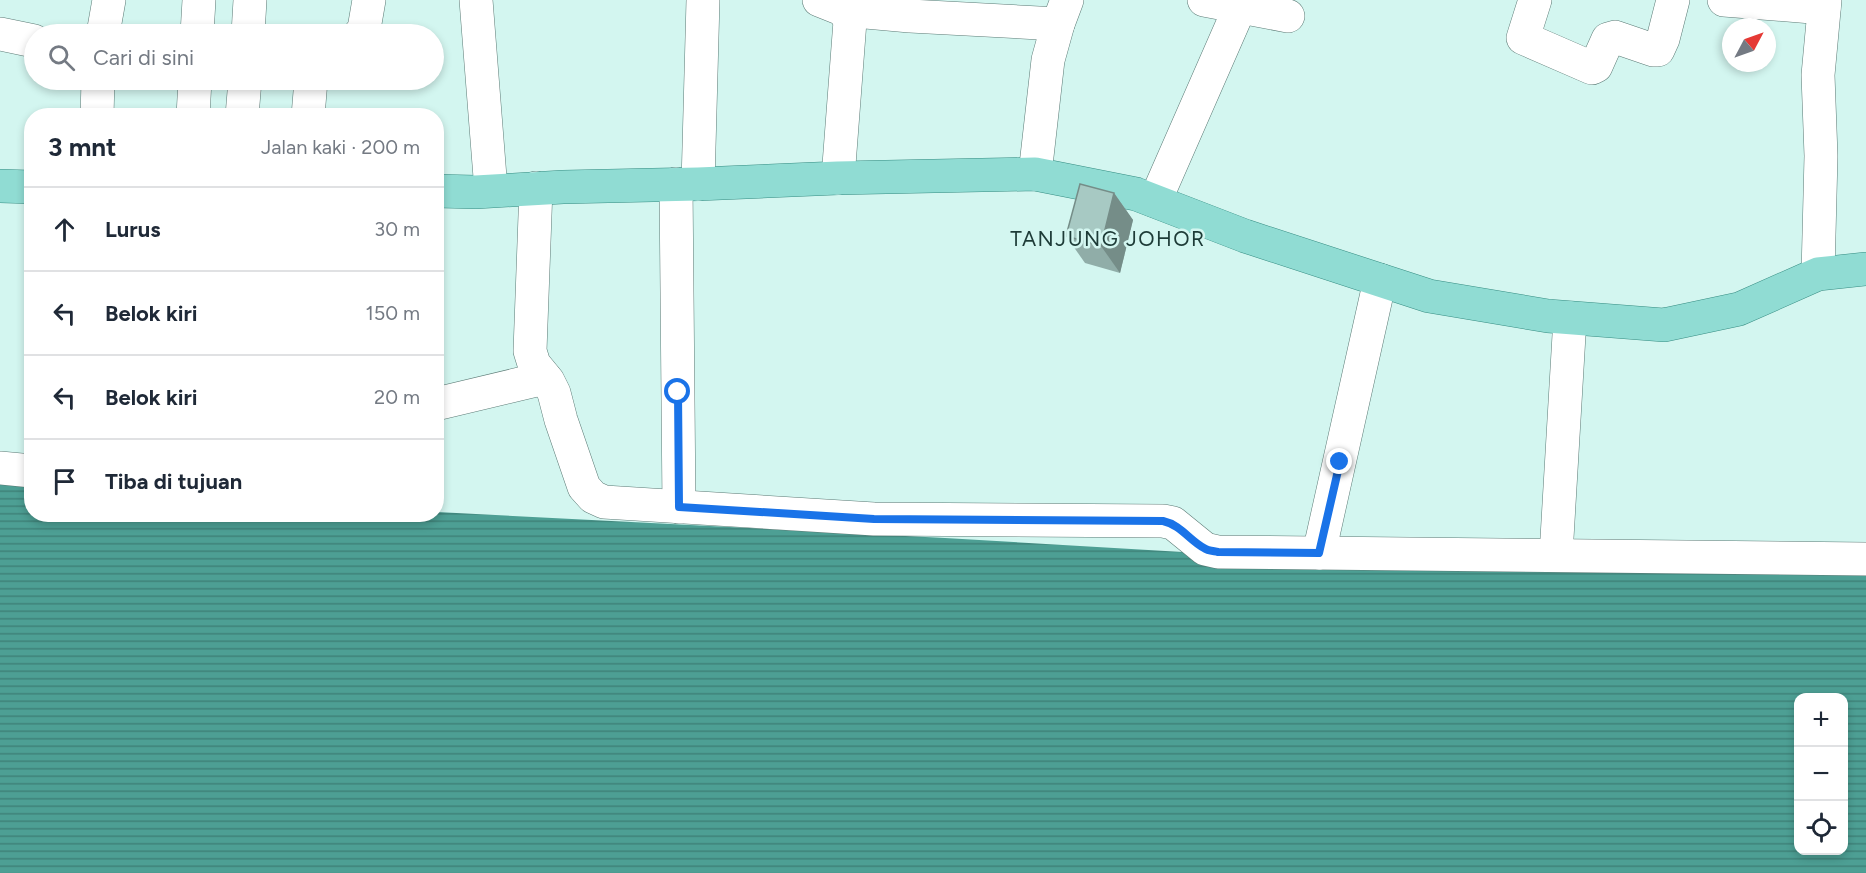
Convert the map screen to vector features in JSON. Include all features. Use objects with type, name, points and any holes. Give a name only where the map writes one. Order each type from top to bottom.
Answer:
[{"type":"main road","points":[[444,191],[1035,174],[1136,194],[1245,236],[1429,296],[1548,316],[1664,325],[1739,309],[1818,274],[1866,269]]},
{"type":"main road","points":[[0,186],[24,187]]},
{"type":"street","points":[[105,24],[109,0]]},
{"type":"street","points":[[198,24],[199,0]]},
{"type":"street","points":[[249,24],[250,0]]},
{"type":"street","points":[[365,24],[369,0]]},
{"type":"street","points":[[476,0],[491,190]]},
{"type":"street","points":[[679,507],[687,184],[703,0]]},
{"type":"street","points":[[1155,201],[1264,9],[1204,0]]},
{"type":"street","points":[[1534,0],[1523,38],[1592,68],[1596,66],[1611,37],[1658,50],[1673,0]]},
{"type":"street","points":[[1724,0],[1825,4],[1818,75],[1821,156],[1818,274]]},
{"type":"street","points":[[832,5],[921,16],[1063,12],[1048,60],[1035,174]]},
{"type":"street","points":[[832,5],[850,21],[838,178]]},
{"type":"street","points":[[0,34],[24,39]]},
{"type":"street","points":[[97,108],[98,90]]},
{"type":"street","points":[[193,108],[194,90]]},
{"type":"street","points":[[243,108],[244,90]]},
{"type":"street","points":[[309,108],[310,90]]},
{"type":"street","points":[[536,189],[529,346],[534,364],[554,393],[581,480],[587,492],[598,500],[609,503],[874,519],[1163,521],[1178,526],[1205,549],[1218,552],[1866,559]]},
{"type":"street","points":[[1319,553],[1380,280]]},
{"type":"street","points":[[1556,555],[1570,318]]},
{"type":"street","points":[[444,402],[545,378]]},
{"type":"street","points":[[0,468],[24,470]]},
{"type":"shaded area","points":[[0,466],[24,468],[24,522],[444,522],[444,512],[1301,559],[1866,565],[1866,873],[0,873]]},
{"type":"building","points":[[1080,184],[1114,193],[1101,246],[1066,236]]},
{"type":"district","name":"TANJUNG JOHOR","points":[[1108,238]]},
{"type":"route","points":[[678,392],[679,507],[874,519],[1163,521],[1173,523],[1205,549],[1218,552],[1319,553],[1340,462]]}]
